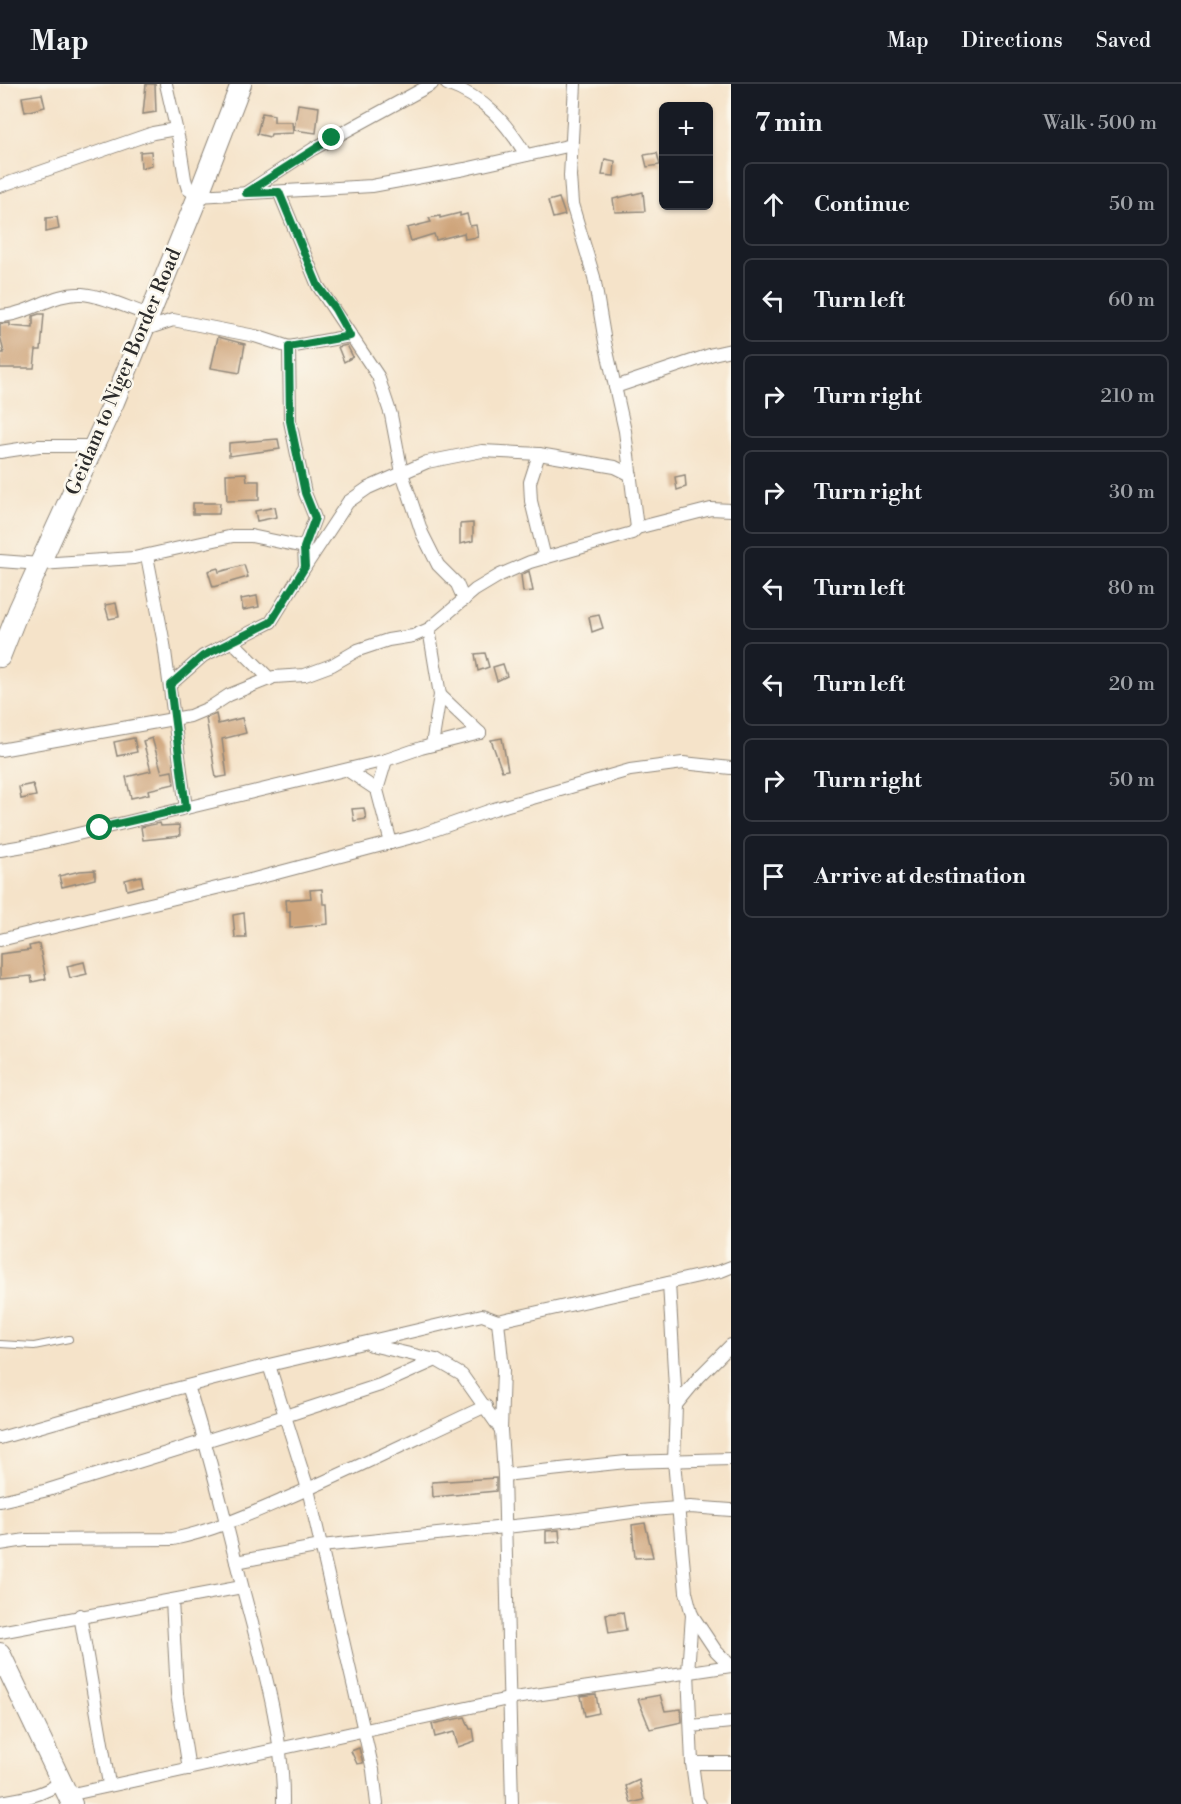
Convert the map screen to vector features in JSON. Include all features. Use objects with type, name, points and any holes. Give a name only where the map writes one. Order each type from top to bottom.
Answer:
[{"type":"main road","name":"Geidam to Niger Border Road","points":[[0,657],[95,446],[241,84]]},
{"type":"main road","points":[[0,1655],[67,1793]]},
{"type":"street","points":[[166,84],[188,189],[198,195],[372,186],[572,145]]},
{"type":"street","points":[[246,193],[313,148],[432,84]]},
{"type":"street","points":[[447,84],[492,110],[515,137],[526,155]]},
{"type":"street","points":[[575,84],[570,176],[572,204],[594,277],[625,431],[637,528]]},
{"type":"street","points":[[0,186],[153,133],[176,129]]},
{"type":"street","points":[[279,192],[318,286],[378,376],[391,415],[402,473],[422,532],[438,565],[457,584],[464,600]]},
{"type":"street","points":[[0,316],[81,294],[114,303],[146,322],[173,320],[255,336],[289,347],[350,336]]},
{"type":"street","points":[[289,347],[290,421],[302,482],[315,518],[304,548],[305,567]]},
{"type":"street","points":[[615,387],[731,350]]},
{"type":"street","points":[[0,452],[39,446],[95,446]]},
{"type":"street","points":[[170,685],[203,656],[271,622],[348,502],[368,488],[427,462],[483,451],[539,454],[615,466],[631,475]]},
{"type":"street","points":[[539,454],[530,482],[531,501],[545,558]]},
{"type":"street","points":[[0,750],[190,716],[209,708],[229,695],[270,679],[305,675],[332,665],[358,650],[388,640],[413,636],[429,629],[475,590],[500,575],[545,558],[632,533],[637,528],[711,509],[731,510]]},
{"type":"street","points":[[0,561],[40,564],[147,556],[232,536],[251,536],[304,548]]},
{"type":"street","points":[[147,556],[170,685],[186,808]]},
{"type":"street","points":[[429,629],[440,695],[432,745]]},
{"type":"street","points":[[232,641],[270,679]]},
{"type":"street","points":[[0,850],[36,844],[347,770],[480,733],[440,695]]},
{"type":"street","points":[[386,760],[377,790],[391,843]]},
{"type":"street","points":[[0,940],[254,879],[391,843],[504,806],[630,770],[683,763],[731,768]]},
{"type":"street","points":[[347,770],[377,790]]},
{"type":"street","points":[[0,1438],[269,1365],[367,1344],[482,1315],[498,1320],[669,1283],[731,1267]]},
{"type":"street","points":[[669,1283],[676,1405],[674,1461],[677,1508],[686,1592],[692,1615],[688,1672],[695,1803]]},
{"type":"street","points":[[498,1320],[503,1370],[501,1430],[512,1804]]},
{"type":"street","points":[[367,1344],[436,1360],[462,1375],[501,1430]]},
{"type":"street","points":[[676,1405],[699,1377],[731,1345]]},
{"type":"street","points":[[0,1501],[48,1490],[285,1416],[380,1385],[436,1360]]},
{"type":"street","points":[[269,1365],[308,1489],[373,1770],[377,1804]]},
{"type":"street","points":[[188,1386],[206,1441],[264,1670],[281,1749],[283,1804]]},
{"type":"street","points":[[0,1544],[26,1540],[173,1539],[227,1524],[486,1406]]},
{"type":"street","points":[[504,1475],[626,1462],[731,1459]]},
{"type":"street","points":[[236,1562],[321,1546],[639,1510],[677,1508],[731,1510]]},
{"type":"street","points":[[0,1632],[81,1615],[242,1587]]},
{"type":"street","points":[[172,1600],[177,1694],[189,1769]]},
{"type":"street","points":[[81,1615],[109,1784]]},
{"type":"street","points":[[692,1615],[716,1651],[731,1666]]},
{"type":"street","points":[[0,1802],[32,1798],[48,1791],[67,1793],[189,1769],[508,1699],[731,1666]]},
{"type":"street","points":[[691,1726],[731,1722]]},
{"type":"street","points":[[692,1763],[731,1763]]},
{"type":"lane","points":[[0,1344],[34,1346],[69,1339]]},
{"type":"building","points":[[146,84],[155,84],[156,112],[143,114]]},
{"type":"building","points":[[42,94],[45,107],[25,112],[22,97]]},
{"type":"building","points":[[298,104],[319,107],[316,133],[294,130]]},
{"type":"building","points":[[262,113],[274,115],[274,122],[292,122],[293,133],[271,134],[270,137],[257,134]]},
{"type":"building","points":[[151,151],[152,165],[141,168],[140,152]]},
{"type":"building","points":[[657,153],[659,165],[647,167],[644,155]]},
{"type":"building","points":[[605,159],[615,161],[614,176],[602,175]]},
{"type":"building","points":[[643,192],[645,211],[615,212],[613,199]]},
{"type":"building","points":[[559,198],[565,215],[553,218],[548,201]]},
{"type":"building","points":[[460,213],[460,216],[467,214],[470,226],[476,225],[478,237],[465,239],[464,233],[436,240],[434,234],[411,241],[407,228],[431,222],[429,218]]},
{"type":"building","points":[[57,217],[59,229],[46,232],[46,218]]},
{"type":"building","points":[[44,314],[41,350],[36,350],[34,368],[0,368],[0,353],[4,353],[0,324],[10,323],[10,326],[33,328],[33,316]]},
{"type":"building","points":[[218,337],[245,344],[240,373],[211,368]]},
{"type":"building","points":[[347,345],[353,357],[344,362],[338,347]]},
{"type":"building","points":[[278,439],[280,449],[229,456],[229,443]]},
{"type":"building","points":[[246,473],[247,481],[259,481],[259,500],[227,501],[226,474]]},
{"type":"building","points":[[685,475],[686,487],[677,490],[675,477]]},
{"type":"building","points":[[193,503],[220,503],[219,514],[193,514]]},
{"type":"building","points":[[275,507],[277,517],[257,521],[255,511]]},
{"type":"building","points":[[473,523],[473,541],[460,544],[460,524]]},
{"type":"building","points":[[244,565],[248,577],[213,587],[208,571],[218,568],[219,572]]},
{"type":"building","points":[[529,571],[533,591],[523,592],[521,575]]},
{"type":"building","points":[[257,596],[259,607],[243,610],[241,599]]},
{"type":"building","points":[[116,603],[119,617],[109,619],[105,605]]},
{"type":"building","points":[[599,615],[603,628],[592,632],[589,617]]},
{"type":"building","points":[[485,653],[489,667],[478,671],[475,654]]},
{"type":"building","points":[[503,664],[507,676],[497,681],[493,667]]},
{"type":"building","points":[[216,714],[218,724],[242,718],[246,733],[222,739],[227,776],[216,778],[206,718]]},
{"type":"building","points":[[134,738],[137,752],[117,756],[114,742]]},
{"type":"building","points":[[152,738],[162,773],[172,771],[174,784],[148,790],[149,794],[131,798],[126,777],[151,771],[143,741]]},
{"type":"building","points":[[502,738],[508,770],[502,771],[491,740]]},
{"type":"building","points":[[33,784],[36,796],[21,799],[19,787]]},
{"type":"building","points":[[364,808],[366,819],[354,821],[352,809]]},
{"type":"building","points":[[160,823],[161,826],[179,825],[180,836],[143,840],[141,827]]},
{"type":"building","points":[[95,870],[95,879],[62,887],[59,876]]},
{"type":"building","points":[[141,876],[143,886],[127,890],[125,880]]},
{"type":"building","points":[[322,889],[323,904],[327,904],[328,924],[290,928],[290,911],[287,912],[286,900],[311,898],[310,890]]},
{"type":"building","points":[[244,913],[246,938],[235,938],[233,915]]},
{"type":"building","points":[[39,944],[46,979],[32,982],[31,976],[0,979],[0,954],[30,950],[29,946]]},
{"type":"building","points":[[84,962],[87,974],[70,978],[67,966]]},
{"type":"building","points":[[496,1478],[496,1491],[433,1497],[432,1482]]},
{"type":"building","points":[[645,1523],[653,1557],[635,1558],[632,1525]]},
{"type":"building","points":[[559,1530],[560,1542],[546,1543],[546,1531]]},
{"type":"building","points":[[623,1612],[626,1630],[609,1633],[606,1614]]},
{"type":"building","points":[[596,1694],[599,1713],[585,1716],[581,1696]]},
{"type":"building","points":[[660,1695],[665,1711],[681,1709],[682,1722],[650,1729],[638,1699]]},
{"type":"building","points":[[465,1717],[470,1729],[473,1729],[475,1741],[458,1747],[454,1732],[435,1737],[432,1724]]},
{"type":"building","points":[[359,1748],[363,1763],[357,1764],[351,1751]]},
{"type":"building","points":[[639,1780],[644,1800],[631,1803],[626,1786]]},
{"type":"route","points":[[100,828],[186,808],[170,685],[203,656],[271,622],[305,567],[304,548],[315,518],[305,493],[290,421],[289,347],[350,336],[335,309],[318,286],[279,192],[246,193],[313,148],[332,138]]}]
